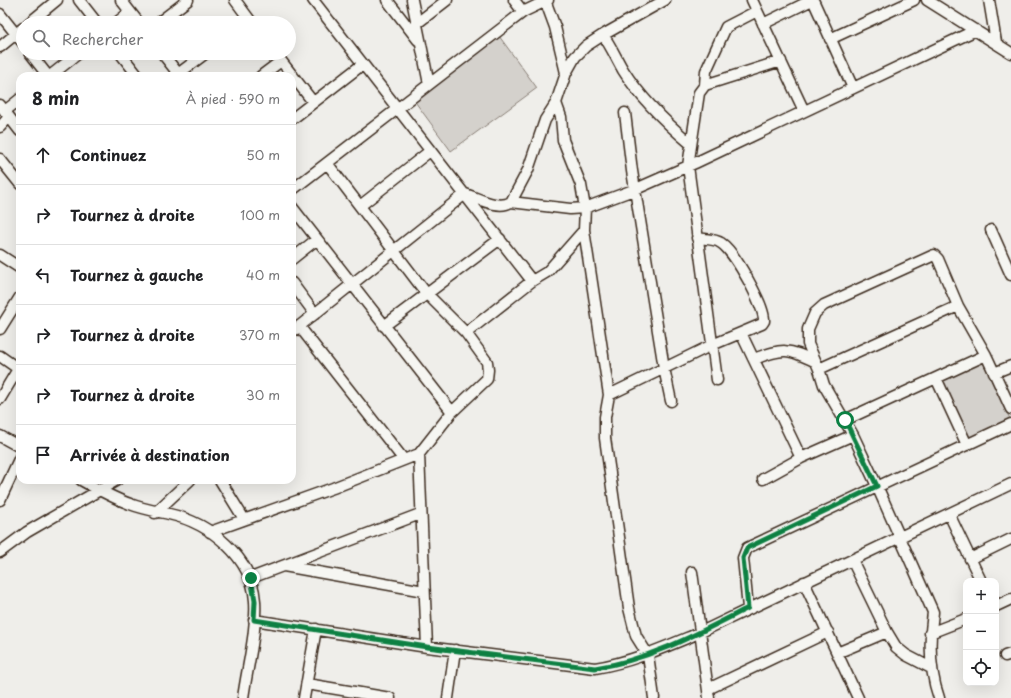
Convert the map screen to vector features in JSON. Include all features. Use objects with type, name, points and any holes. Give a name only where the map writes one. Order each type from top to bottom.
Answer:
[{"type":"street","points":[[38,16],[57,0]]},
{"type":"street","points":[[79,0],[92,16]]},
{"type":"street","points":[[167,16],[188,0]]},
{"type":"street","points":[[235,0],[245,16]]},
{"type":"street","points":[[313,0],[532,281]]},
{"type":"street","points":[[387,0],[420,42]]},
{"type":"street","points":[[412,0],[429,84]]},
{"type":"street","points":[[416,24],[447,0]]},
{"type":"street","points":[[514,0],[524,12]]},
{"type":"street","points":[[296,187],[524,12],[546,0],[555,28],[566,73]]},
{"type":"street","points":[[464,194],[499,205],[506,205],[511,202],[528,170],[545,120],[556,104],[566,73],[575,57],[586,46],[603,35],[665,0]]},
{"type":"street","points":[[752,0],[804,111]]},
{"type":"street","points":[[763,24],[812,0],[853,88]]},
{"type":"street","points":[[830,39],[914,0]]},
{"type":"street","points":[[989,0],[996,42]]},
{"type":"street","points":[[123,1],[133,16]]},
{"type":"street","points":[[931,2],[1010,52]]},
{"type":"street","points":[[717,380],[688,166],[699,93],[705,85],[706,71],[726,27],[757,11]]},
{"type":"street","points":[[125,16],[130,12]]},
{"type":"street","points":[[0,14],[16,28]]},
{"type":"street","points":[[511,202],[570,209],[585,208],[636,189],[688,166],[976,30]]},
{"type":"street","points":[[0,47],[16,34]]},
{"type":"street","points":[[603,35],[611,46],[622,69],[639,93],[653,110],[691,144]]},
{"type":"street","points":[[36,60],[46,72]]},
{"type":"street","points":[[54,72],[70,60]]},
{"type":"street","points":[[125,60],[135,72]]},
{"type":"street","points":[[167,60],[177,72]]},
{"type":"street","points":[[183,72],[197,60]]},
{"type":"street","points":[[265,72],[275,60]]},
{"type":"street","points":[[280,60],[290,72]]},
{"type":"street","points":[[705,85],[781,62]]},
{"type":"street","points":[[296,116],[363,64]]},
{"type":"street","points":[[296,80],[313,102]]},
{"type":"street","points":[[0,127],[5,111],[16,102]]},
{"type":"street","points":[[556,104],[561,117],[563,140],[581,185],[585,208],[584,230],[609,395],[605,417],[605,438],[629,608],[636,636],[648,654],[654,698]]},
{"type":"street","points":[[5,111],[16,126]]},
{"type":"street","points":[[625,113],[632,171],[664,368],[671,401]]},
{"type":"street","points":[[360,206],[430,151]]},
{"type":"street","points":[[0,159],[16,179]]},
{"type":"street","points":[[210,532],[334,488],[419,454],[452,412],[487,379],[488,370],[486,362],[466,333],[426,293],[327,163]]},
{"type":"street","points":[[404,460],[296,329],[464,194]]},
{"type":"street","points":[[296,212],[452,412]]},
{"type":"street","points":[[466,333],[532,281],[555,265],[584,230]]},
{"type":"street","points":[[990,230],[1011,275]]},
{"type":"street","points":[[609,395],[664,368],[762,324],[764,321],[748,278],[729,251],[721,242],[697,238]]},
{"type":"street","points":[[296,256],[317,239]]},
{"type":"street","points":[[384,326],[500,239]]},
{"type":"street","points":[[0,255],[16,265]]},
{"type":"street","points":[[939,698],[931,668],[930,633],[933,612],[853,434],[824,385],[818,365],[808,344],[808,329],[815,314],[824,305],[928,256],[934,255],[938,259],[958,306],[986,355],[1011,409]]},
{"type":"street","points":[[296,289],[314,314]]},
{"type":"street","points":[[0,328],[16,305]]},
{"type":"street","points":[[818,365],[958,306]]},
{"type":"street","points":[[742,333],[801,458]]},
{"type":"street","points":[[754,359],[781,350],[790,350],[818,365]]},
{"type":"street","points":[[845,420],[986,355]]},
{"type":"street","points":[[0,356],[16,367]]},
{"type":"street","points":[[994,373],[1011,366]]},
{"type":"street","points":[[0,400],[16,374]]},
{"type":"street","points":[[936,378],[967,444]]},
{"type":"street","points":[[748,608],[743,558],[747,548],[1011,424]]},
{"type":"street","points":[[763,480],[801,458],[853,434]]},
{"type":"street","points":[[0,436],[16,445]]},
{"type":"street","points":[[419,454],[420,514],[427,647]]},
{"type":"street","points":[[0,500],[16,466]]},
{"type":"street","points":[[88,484],[121,501],[155,513],[182,519],[210,532],[230,547],[238,556],[251,578],[255,601],[254,620],[243,698]]},
{"type":"street","points":[[0,552],[27,532],[110,484]]},
{"type":"street","points":[[155,513],[186,484]]},
{"type":"street","points":[[222,484],[244,519]]},
{"type":"street","points":[[254,620],[427,647],[595,668],[620,664],[699,633],[748,608],[852,560],[898,536],[949,514],[1011,484]]},
{"type":"street","points":[[251,578],[420,514]]},
{"type":"street","points":[[949,514],[980,578]]},
{"type":"street","points":[[970,559],[1011,540]]},
{"type":"street","points":[[852,560],[887,632],[896,647],[906,655],[931,668]]},
{"type":"street","points":[[283,565],[424,591]]},
{"type":"street","points":[[692,572],[708,694],[828,632]]},
{"type":"street","points":[[804,582],[858,698]]},
{"type":"street","points":[[999,605],[1011,599]]},
{"type":"street","points":[[930,633],[963,620]]},
{"type":"street","points":[[304,698],[316,629]]},
{"type":"street","points":[[837,653],[887,632]]},
{"type":"street","points":[[448,698],[455,650]]},
{"type":"street","points":[[307,684],[390,698]]},
{"type":"shaded area","points":[[499,36],[537,88],[451,151],[413,99]]},
{"type":"shaded area","points":[[981,358],[1011,421],[970,440],[940,377]]},
{"type":"route","points":[[251,578],[255,601],[254,620],[427,647],[595,668],[620,664],[699,633],[748,608],[743,558],[747,548],[877,486],[845,420]]}]
